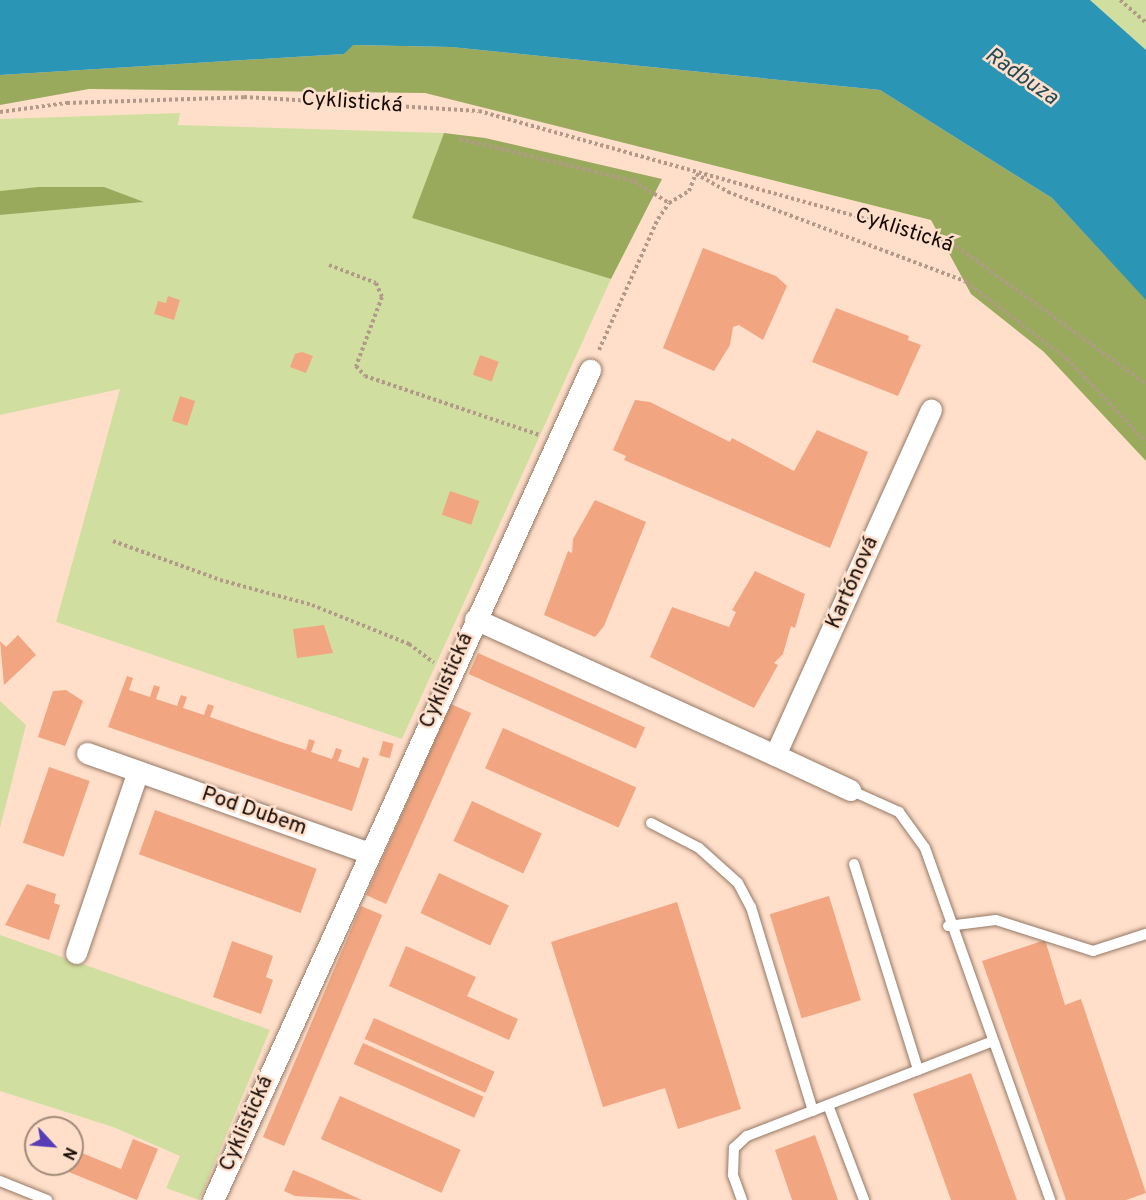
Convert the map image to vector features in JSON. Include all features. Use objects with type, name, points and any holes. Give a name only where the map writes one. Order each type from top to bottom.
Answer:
[{"type":"street","name":"Cyklistická","points":[[213,1200],[444,685],[590,370]]},
{"type":"street","name":"Kartónová","points":[[776,755],[931,410]]},
{"type":"street","points":[[475,619],[850,790]]},
{"type":"street","name":"Pod Dubem","points":[[87,753],[369,853]]},
{"type":"street","points":[[76,953],[138,771]]},
{"type":"lane","points":[[850,790],[899,812],[925,848],[948,926],[1050,1200]]},
{"type":"lane","points":[[651,823],[699,848],[738,883],[751,907],[813,1111]]},
{"type":"lane","points":[[854,864],[918,1070]]},
{"type":"lane","points":[[948,926],[996,920],[1093,951],[1146,934]]},
{"type":"lane","points":[[742,1200],[733,1175],[734,1148],[747,1136],[991,1042]]},
{"type":"lane","points":[[828,1105],[864,1200]]},
{"type":"lane","points":[[0,1181],[47,1200]]},
{"type":"path","points":[[1120,0],[1146,23]]},
{"type":"path","name":"Cyklistická","points":[[0,112],[67,103],[244,97],[479,111],[696,174],[952,243],[1146,384]]},
{"type":"path","points":[[460,139],[634,181],[669,203]]},
{"type":"path","points":[[590,370],[669,203],[689,191],[696,174],[728,192],[965,281],[1067,359],[1146,442]]},
{"type":"path","points":[[329,265],[376,283],[382,297],[356,366],[365,376],[545,437]]},
{"type":"path","points":[[113,542],[220,580],[312,605],[410,644],[434,663],[444,685]]},
{"type":"green space","points":[[1090,0],[1146,0],[1146,50],[1099,8]]},
{"type":"green space","points":[[352,45],[451,47],[880,90],[1052,198],[1146,299],[1146,461],[1044,352],[971,294],[931,220],[425,93],[89,89],[0,105],[0,75],[344,54]]},
{"type":"green space","points":[[180,113],[178,125],[444,133],[412,218],[611,279],[402,739],[56,622],[120,389],[0,415],[0,215],[142,202],[38,187],[0,191],[0,119]]},
{"type":"green space","points":[[444,133],[485,138],[662,179],[611,279],[412,218]]},
{"type":"green space","points":[[38,187],[104,187],[144,202],[0,215],[0,191]]},
{"type":"green space","points":[[0,701],[26,725],[0,828]]},
{"type":"green space","points":[[0,935],[270,1030],[199,1200],[166,1188],[180,1156],[84,1116],[0,1091]]},
{"type":"water","name":"Radbuza","points":[[0,0],[1090,0],[1146,50],[1146,300],[1052,198],[880,90],[451,47],[353,45],[344,54],[0,75]]},
{"type":"building","points":[[703,248],[776,276],[787,286],[763,340],[739,325],[733,327],[730,345],[714,371],[663,348]]},
{"type":"building","points":[[168,296],[180,300],[174,320],[154,314],[158,301],[166,303]]},
{"type":"building","points":[[836,308],[909,336],[908,340],[921,345],[898,396],[812,362]]},
{"type":"building","points":[[302,352],[313,356],[306,373],[290,367],[295,354]]},
{"type":"building","points":[[480,355],[499,362],[492,382],[473,375]]},
{"type":"building","points":[[180,396],[195,401],[187,426],[172,421]]},
{"type":"building","points":[[635,400],[650,402],[730,442],[732,438],[794,471],[817,430],[868,452],[830,548],[624,460],[626,456],[613,450]]},
{"type":"building","points":[[450,491],[479,501],[471,525],[442,515]]},
{"type":"building","points":[[595,500],[646,522],[604,626],[595,637],[544,615],[568,551],[572,553],[573,539]]},
{"type":"building","points":[[755,571],[805,594],[795,628],[791,626],[783,654],[774,663],[778,665],[754,708],[650,657],[672,607],[729,627],[736,612],[732,610]]},
{"type":"building","points":[[324,625],[333,653],[297,658],[293,629]]},
{"type":"building","points":[[18,635],[36,655],[4,685],[0,641],[6,647]]},
{"type":"building","points":[[478,653],[645,727],[636,748],[469,674]]},
{"type":"building","points":[[127,676],[133,678],[129,690],[150,697],[154,685],[160,687],[156,699],[177,706],[181,695],[187,697],[183,708],[204,715],[208,704],[214,706],[210,717],[306,750],[309,739],[315,741],[311,752],[332,759],[336,748],[342,750],[338,761],[359,768],[363,757],[369,759],[352,811],[108,727]]},
{"type":"building","points":[[66,690],[83,701],[65,746],[38,737],[53,691]]},
{"type":"building","points":[[451,704],[471,713],[386,904],[366,895]]},
{"type":"building","points":[[503,728],[636,787],[618,828],[485,768]]},
{"type":"building","points":[[383,741],[394,744],[390,758],[379,755]]},
{"type":"building","points":[[49,767],[90,781],[64,857],[23,843]]},
{"type":"building","points":[[472,801],[542,834],[523,873],[453,841]]},
{"type":"building","points":[[155,810],[317,869],[301,913],[139,854]]},
{"type":"building","points":[[439,873],[509,906],[490,945],[420,913]]},
{"type":"building","points":[[27,884],[56,894],[54,903],[60,905],[49,940],[5,925]]},
{"type":"building","points":[[829,896],[861,1000],[802,1018],[770,914]]},
{"type":"building","points":[[677,902],[741,1109],[678,1129],[665,1088],[603,1107],[551,942]]},
{"type":"building","points":[[361,906],[382,915],[284,1146],[263,1137]]},
{"type":"building","points":[[1045,940],[1065,1005],[1081,999],[1146,1193],[1126,1200],[1066,1200],[982,961]]},
{"type":"building","points":[[232,941],[273,956],[266,977],[273,980],[261,1014],[213,997]]},
{"type":"building","points":[[406,946],[476,977],[467,996],[518,1019],[509,1040],[389,986]]},
{"type":"building","points":[[374,1018],[495,1072],[485,1093],[365,1039]]},
{"type":"building","points":[[363,1043],[484,1097],[474,1118],[354,1064]]},
{"type":"building","points":[[971,1073],[1017,1200],[951,1200],[913,1094]]},
{"type":"building","points":[[340,1096],[461,1150],[441,1193],[321,1139]]},
{"type":"building","points":[[815,1135],[838,1200],[792,1200],[775,1150]]},
{"type":"building","points":[[133,1139],[158,1149],[137,1200],[79,1176],[84,1176],[84,1154],[121,1169]]},
{"type":"building","points":[[293,1170],[362,1200],[295,1196],[284,1191]]}]
